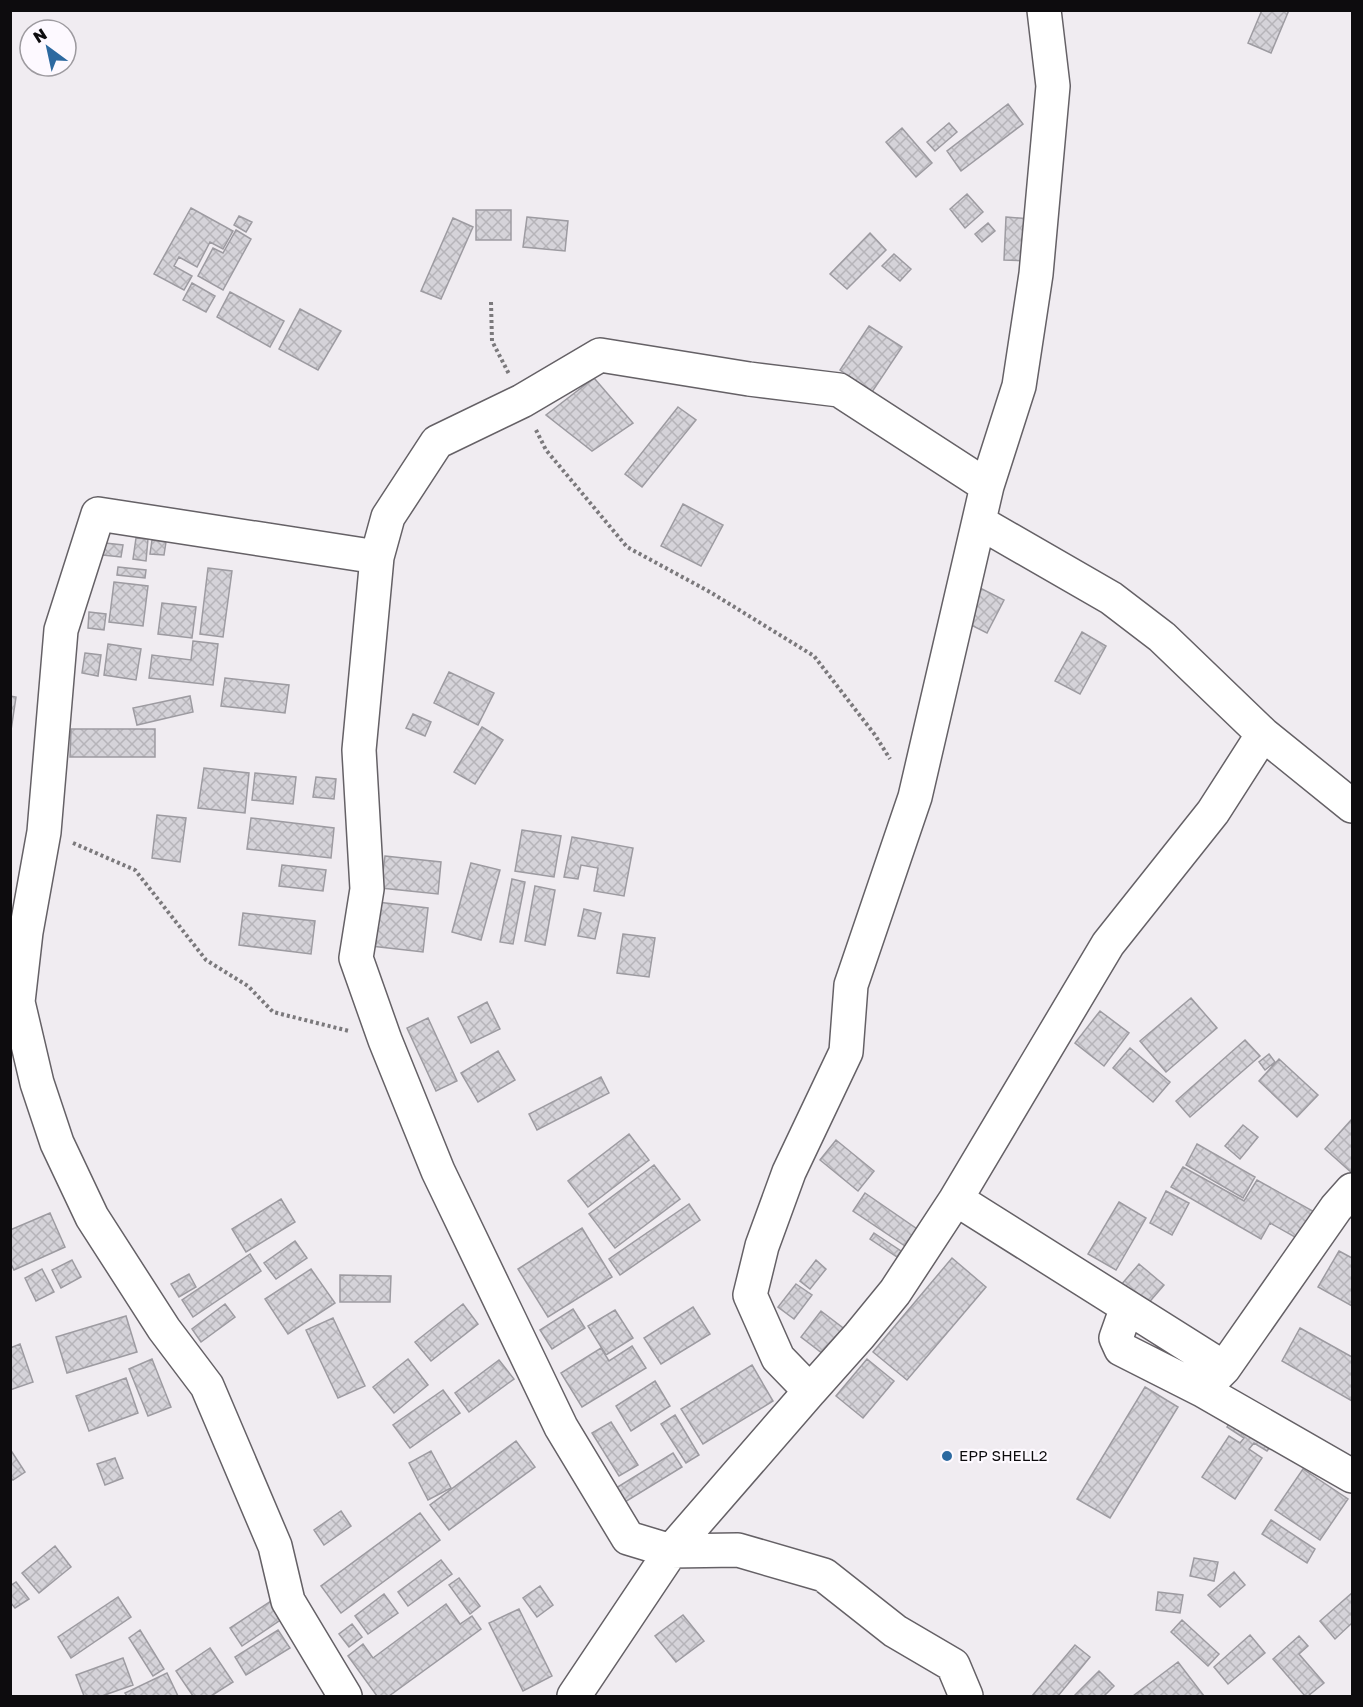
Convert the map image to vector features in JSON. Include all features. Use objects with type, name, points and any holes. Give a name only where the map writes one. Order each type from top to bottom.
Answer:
[{"type":"street","points":[[810,1391],[778,1358],[750,1295],[762,1246],[789,1172],[846,1052],[851,985],[915,797],[987,486],[1019,386],[1036,274],[1053,86],[1044,10]]},
{"type":"street","points":[[966,1696],[953,1665],[895,1631],[824,1575],[738,1550],[671,1551],[628,1538],[561,1427],[438,1171],[385,1040],[356,958],[368,889],[359,750],[377,557],[388,518],[437,442],[522,401],[600,355],[749,379],[839,390],[987,486]]},
{"type":"street","points":[[345,1696],[288,1601],[275,1546],[207,1386],[164,1329],[92,1217],[57,1143],[37,1083],[18,1002],[26,932],[44,832],[61,630],[98,514],[377,557]]},
{"type":"street","points":[[979,522],[1111,598],[1162,637],[1263,734],[1353,806]]},
{"type":"street","points":[[578,1695],[671,1551],[895,1293],[956,1199],[1108,944],[1213,812],[1263,734]]},
{"type":"street","points":[[1213,1379],[1336,1208],[1353,1190]]},
{"type":"street","points":[[956,1199],[1128,1307],[1116,1338],[1121,1348],[1213,1379],[1353,1476]]},
{"type":"path","points":[[490,302],[492,341],[546,450],[627,547],[710,592],[814,656],[875,735],[915,797]]},
{"type":"path","points":[[44,832],[89,848],[135,870],[206,960],[248,987],[273,1012],[385,1040]]},
{"type":"building","points":[[1262,10],[1289,10],[1271,53],[1248,43]]},
{"type":"building","points":[[1008,104],[1023,124],[961,171],[947,151]]},
{"type":"building","points":[[949,123],[957,132],[935,151],[927,142]]},
{"type":"building","points":[[902,128],[932,163],[916,177],[886,142]]},
{"type":"building","points":[[967,194],[983,212],[965,228],[950,209]]},
{"type":"building","points":[[191,208],[233,231],[223,249],[210,242],[197,267],[179,257],[174,266],[192,276],[184,290],[154,274]]},
{"type":"building","points":[[476,210],[511,210],[511,240],[476,240]]},
{"type":"building","points":[[239,216],[252,222],[246,232],[234,225]]},
{"type":"building","points":[[527,217],[568,221],[565,251],[523,247]]},
{"type":"building","points":[[1006,217],[1031,219],[1029,261],[1004,260]]},
{"type":"building","points":[[453,218],[473,227],[441,299],[421,291]]},
{"type":"building","points":[[988,223],[995,231],[982,242],[975,234]]},
{"type":"building","points":[[236,230],[251,239],[223,290],[198,276],[213,248],[223,253]]},
{"type":"building","points":[[870,233],[886,250],[847,289],[830,274]]},
{"type":"building","points":[[894,254],[911,269],[900,281],[882,266]]},
{"type":"building","points":[[192,283],[215,296],[206,312],[183,300]]},
{"type":"building","points":[[230,292],[284,321],[270,347],[217,317]]},
{"type":"building","points":[[300,309],[341,331],[318,370],[279,349]]},
{"type":"building","points":[[869,326],[902,347],[872,392],[840,370]]},
{"type":"building","points":[[594,378],[633,423],[592,451],[546,415]]},
{"type":"building","points":[[678,407],[696,420],[642,487],[625,474]]},
{"type":"building","points":[[683,504],[723,525],[701,566],[661,546]]},
{"type":"building","points":[[136,538],[148,539],[146,561],[133,559]]},
{"type":"building","points":[[152,540],[166,542],[164,555],[150,554]]},
{"type":"building","points":[[105,543],[123,545],[121,557],[103,555]]},
{"type":"building","points":[[118,567],[146,570],[145,578],[117,575]]},
{"type":"building","points":[[208,568],[232,571],[223,637],[200,634]]},
{"type":"building","points":[[114,582],[148,586],[143,626],[109,622]]},
{"type":"building","points":[[980,588],[1004,600],[987,633],[963,621]]},
{"type":"building","points":[[162,603],[196,607],[192,638],[158,634]]},
{"type":"building","points":[[89,612],[106,614],[104,630],[88,628]]},
{"type":"building","points":[[1082,632],[1106,646],[1080,694],[1055,681]]},
{"type":"building","points":[[193,641],[218,644],[213,685],[149,678],[152,655],[191,660]]},
{"type":"building","points":[[108,644],[141,649],[136,680],[104,675]]},
{"type":"building","points":[[85,653],[101,655],[98,676],[82,673]]},
{"type":"building","points":[[449,672],[494,693],[478,725],[434,703]]},
{"type":"building","points":[[225,678],[289,685],[285,713],[221,706]]},
{"type":"building","points":[[10,696],[16,697],[10,737]]},
{"type":"building","points":[[190,696],[193,712],[137,725],[133,708]]},
{"type":"building","points":[[413,714],[431,722],[425,736],[406,728]]},
{"type":"building","points":[[482,727],[503,740],[475,784],[454,772]]},
{"type":"building","points":[[71,729],[155,729],[155,757],[70,757]]},
{"type":"building","points":[[204,768],[249,773],[245,813],[198,808]]},
{"type":"building","points":[[255,773],[296,777],[293,804],[252,800]]},
{"type":"building","points":[[316,777],[336,779],[334,799],[313,797]]},
{"type":"building","points":[[157,815],[186,818],[180,862],[152,858]]},
{"type":"building","points":[[251,818],[334,828],[331,858],[247,849]]},
{"type":"building","points":[[522,830],[561,836],[554,877],[515,871]]},
{"type":"building","points":[[572,837],[633,848],[624,896],[594,891],[598,868],[581,865],[578,879],[564,877]]},
{"type":"building","points":[[385,856],[441,862],[438,894],[381,888]]},
{"type":"building","points":[[471,863],[500,870],[481,940],[452,932]]},
{"type":"building","points":[[282,865],[326,870],[323,891],[279,886]]},
{"type":"building","points":[[512,879],[525,882],[513,944],[500,942]]},
{"type":"building","points":[[535,886],[555,890],[545,945],[525,941]]},
{"type":"building","points":[[377,902],[428,908],[423,952],[371,946]]},
{"type":"building","points":[[584,909],[601,913],[595,939],[578,936]]},
{"type":"building","points":[[243,913],[315,921],[311,954],[239,945]]},
{"type":"building","points":[[623,934],[655,938],[649,977],[617,973]]},
{"type":"building","points":[[1191,998],[1217,1028],[1166,1072],[1140,1041]]},
{"type":"building","points":[[487,1002],[500,1029],[471,1043],[458,1017]]},
{"type":"building","points":[[1100,1011],[1129,1033],[1104,1066],[1075,1043]]},
{"type":"building","points":[[428,1018],[457,1081],[436,1091],[407,1028]]},
{"type":"building","points":[[1245,1040],[1260,1056],[1190,1117],[1176,1101]]},
{"type":"building","points":[[1130,1048],[1170,1082],[1153,1102],[1113,1068]]},
{"type":"building","points":[[498,1051],[515,1080],[478,1102],[461,1073]]},
{"type":"building","points":[[1269,1054],[1275,1062],[1265,1070],[1259,1062]]},
{"type":"building","points":[[1279,1059],[1318,1095],[1297,1117],[1259,1081]]},
{"type":"building","points":[[601,1077],[609,1093],[537,1130],[529,1114]]},
{"type":"building","points":[[1352,1119],[1352,1173],[1325,1149]]},
{"type":"building","points":[[1243,1125],[1258,1137],[1240,1159],[1225,1146]]},
{"type":"building","points":[[629,1134],[649,1160],[588,1207],[568,1181]]},
{"type":"building","points":[[836,1140],[874,1171],[858,1191],[820,1160]]},
{"type":"building","points":[[1197,1144],[1255,1177],[1243,1198],[1186,1165]]},
{"type":"building","points":[[654,1165],[680,1199],[615,1248],[589,1214]]},
{"type":"building","points":[[1183,1167],[1244,1201],[1257,1180],[1318,1214],[1302,1241],[1270,1223],[1261,1239],[1171,1187]]},
{"type":"building","points":[[1166,1191],[1189,1203],[1172,1235],[1150,1223]]},
{"type":"building","points":[[865,1193],[920,1231],[908,1248],[853,1211]]},
{"type":"building","points":[[281,1199],[295,1222],[246,1252],[232,1229]]},
{"type":"building","points":[[1119,1202],[1146,1218],[1116,1270],[1088,1254]]},
{"type":"building","points":[[689,1204],[700,1220],[620,1275],[609,1259]]},
{"type":"building","points":[[50,1213],[65,1247],[14,1270],[10,1262],[10,1230]]},
{"type":"building","points":[[582,1228],[612,1277],[548,1317],[518,1269]]},
{"type":"building","points":[[874,1233],[901,1251],[897,1257],[870,1239]]},
{"type":"building","points":[[295,1241],[307,1258],[276,1279],[264,1263]]},
{"type":"building","points":[[1339,1251],[1352,1258],[1352,1306],[1318,1287]]},
{"type":"building","points":[[250,1254],[261,1271],[193,1317],[182,1300]]},
{"type":"building","points":[[952,1258],[986,1287],[907,1380],[873,1352]]},
{"type":"building","points":[[72,1260],[81,1277],[61,1288],[52,1270]]},
{"type":"building","points":[[816,1260],[826,1269],[810,1289],[800,1281]]},
{"type":"building","points":[[1139,1264],[1164,1285],[1146,1306],[1121,1285]]},
{"type":"building","points":[[42,1269],[54,1292],[36,1301],[25,1278]]},
{"type":"building","points":[[311,1269],[335,1303],[288,1334],[265,1299]]},
{"type":"building","points":[[189,1274],[196,1287],[179,1297],[171,1284]]},
{"type":"building","points":[[340,1275],[391,1276],[390,1302],[340,1302]]},
{"type":"building","points":[[796,1284],[812,1295],[794,1319],[778,1307]]},
{"type":"building","points":[[225,1304],[235,1317],[201,1342],[192,1329]]},
{"type":"building","points":[[463,1304],[478,1324],[431,1361],[415,1342]]},
{"type":"building","points":[[693,1307],[710,1334],[661,1364],[644,1338]]},
{"type":"building","points":[[573,1309],[585,1328],[552,1349],[540,1330]]},
{"type":"building","points":[[615,1310],[633,1338],[606,1355],[588,1326]]},
{"type":"building","points":[[821,1311],[847,1331],[827,1357],[801,1337]]},
{"type":"building","points":[[126,1316],[137,1352],[67,1373],[56,1337]]},
{"type":"building","points":[[333,1318],[365,1386],[338,1398],[306,1330]]},
{"type":"building","points":[[1300,1328],[1352,1357],[1352,1401],[1282,1361]]},
{"type":"building","points":[[20,1344],[33,1382],[10,1390],[10,1348]]},
{"type":"building","points":[[632,1346],[646,1368],[582,1407],[561,1373],[601,1348],[609,1361]]},
{"type":"building","points":[[152,1359],[171,1407],[148,1416],[129,1369]]},
{"type":"building","points":[[408,1359],[428,1385],[394,1413],[373,1387]]},
{"type":"building","points":[[867,1359],[894,1381],[863,1418],[836,1396]]},
{"type":"building","points":[[499,1360],[514,1379],[469,1412],[455,1393]]},
{"type":"building","points":[[752,1365],[773,1401],[703,1444],[681,1409]]},
{"type":"building","points":[[126,1378],[138,1413],[89,1431],[76,1396]]},
{"type":"building","points":[[655,1381],[670,1406],[631,1431],[616,1406]]},
{"type":"building","points":[[1145,1387],[1178,1407],[1110,1518],[1077,1499]]},
{"type":"building","points":[[443,1390],[460,1413],[410,1448],[393,1425]]},
{"type":"building","points":[[1237,1412],[1277,1438],[1267,1451],[1254,1443],[1249,1449],[1262,1458],[1235,1499],[1202,1477],[1229,1436],[1240,1443],[1244,1438],[1227,1427]]},
{"type":"building","points":[[675,1415],[699,1455],[686,1463],[661,1424]]},
{"type":"building","points":[[611,1422],[638,1465],[619,1476],[592,1433]]},
{"type":"building","points":[[516,1441],[535,1467],[449,1530],[430,1505]]},
{"type":"building","points":[[10,1449],[25,1472],[13,1480],[10,1477]]},
{"type":"building","points":[[431,1451],[451,1488],[428,1500],[409,1463]]},
{"type":"building","points":[[673,1453],[682,1467],[625,1502],[616,1488]]},
{"type":"building","points":[[115,1458],[123,1478],[105,1485],[97,1464]]},
{"type":"building","points":[[1303,1469],[1348,1499],[1320,1540],[1275,1510]]},
{"type":"building","points":[[341,1511],[351,1526],[324,1545],[314,1530]]},
{"type":"building","points":[[420,1513],[440,1540],[341,1613],[321,1586]]},
{"type":"building","points":[[1271,1520],[1315,1549],[1307,1563],[1262,1534]]},
{"type":"building","points":[[55,1546],[71,1567],[39,1593],[22,1573]]},
{"type":"building","points":[[1194,1558],[1218,1562],[1214,1581],[1190,1576]]},
{"type":"building","points":[[441,1560],[452,1574],[408,1606],[398,1592]]},
{"type":"building","points":[[1234,1572],[1245,1585],[1220,1607],[1208,1595]]},
{"type":"building","points":[[459,1578],[480,1606],[470,1614],[449,1585]]},
{"type":"building","points":[[16,1582],[29,1599],[15,1608],[10,1602],[10,1586]]},
{"type":"building","points":[[540,1586],[553,1605],[537,1617],[523,1598]]},
{"type":"building","points":[[1158,1592],[1183,1595],[1180,1613],[1156,1610]]},
{"type":"building","points":[[1352,1593],[1352,1623],[1335,1639],[1320,1621]]},
{"type":"building","points":[[384,1594],[398,1613],[368,1634],[355,1616]]},
{"type":"building","points":[[118,1597],[131,1617],[71,1658],[58,1637]]},
{"type":"building","points":[[271,1601],[282,1619],[242,1646],[230,1628]]},
{"type":"building","points":[[446,1604],[460,1624],[472,1616],[481,1629],[389,1696],[377,1696],[348,1656],[363,1644],[373,1658]]},
{"type":"building","points":[[519,1609],[552,1676],[523,1691],[489,1623]]},
{"type":"building","points":[[683,1615],[704,1641],[676,1662],[655,1636]]},
{"type":"building","points":[[1182,1620],[1219,1654],[1208,1666],[1171,1632]]},
{"type":"building","points":[[352,1624],[362,1637],[349,1647],[339,1634]]},
{"type":"building","points":[[140,1630],[164,1669],[153,1676],[129,1638]]},
{"type":"building","points":[[278,1630],[290,1648],[246,1675],[235,1657]]},
{"type":"building","points":[[1250,1635],[1265,1653],[1228,1684],[1214,1667]]},
{"type":"building","points":[[1299,1636],[1308,1646],[1299,1654],[1324,1683],[1308,1696],[1305,1696],[1273,1659]]},
{"type":"building","points":[[1075,1645],[1090,1657],[1058,1696],[1032,1696]]},
{"type":"building","points":[[210,1648],[233,1682],[211,1696],[193,1696],[176,1671]]},
{"type":"building","points":[[123,1658],[133,1685],[102,1696],[84,1696],[76,1675]]},
{"type":"building","points":[[1178,1662],[1204,1696],[1133,1696]]},
{"type":"building","points":[[1099,1671],[1114,1686],[1104,1696],[1074,1696]]},
{"type":"building","points":[[167,1673],[178,1696],[127,1696],[125,1693]]},
{"type":"place","name":"EPP SHELL2","points":[[947,1456]]}]
